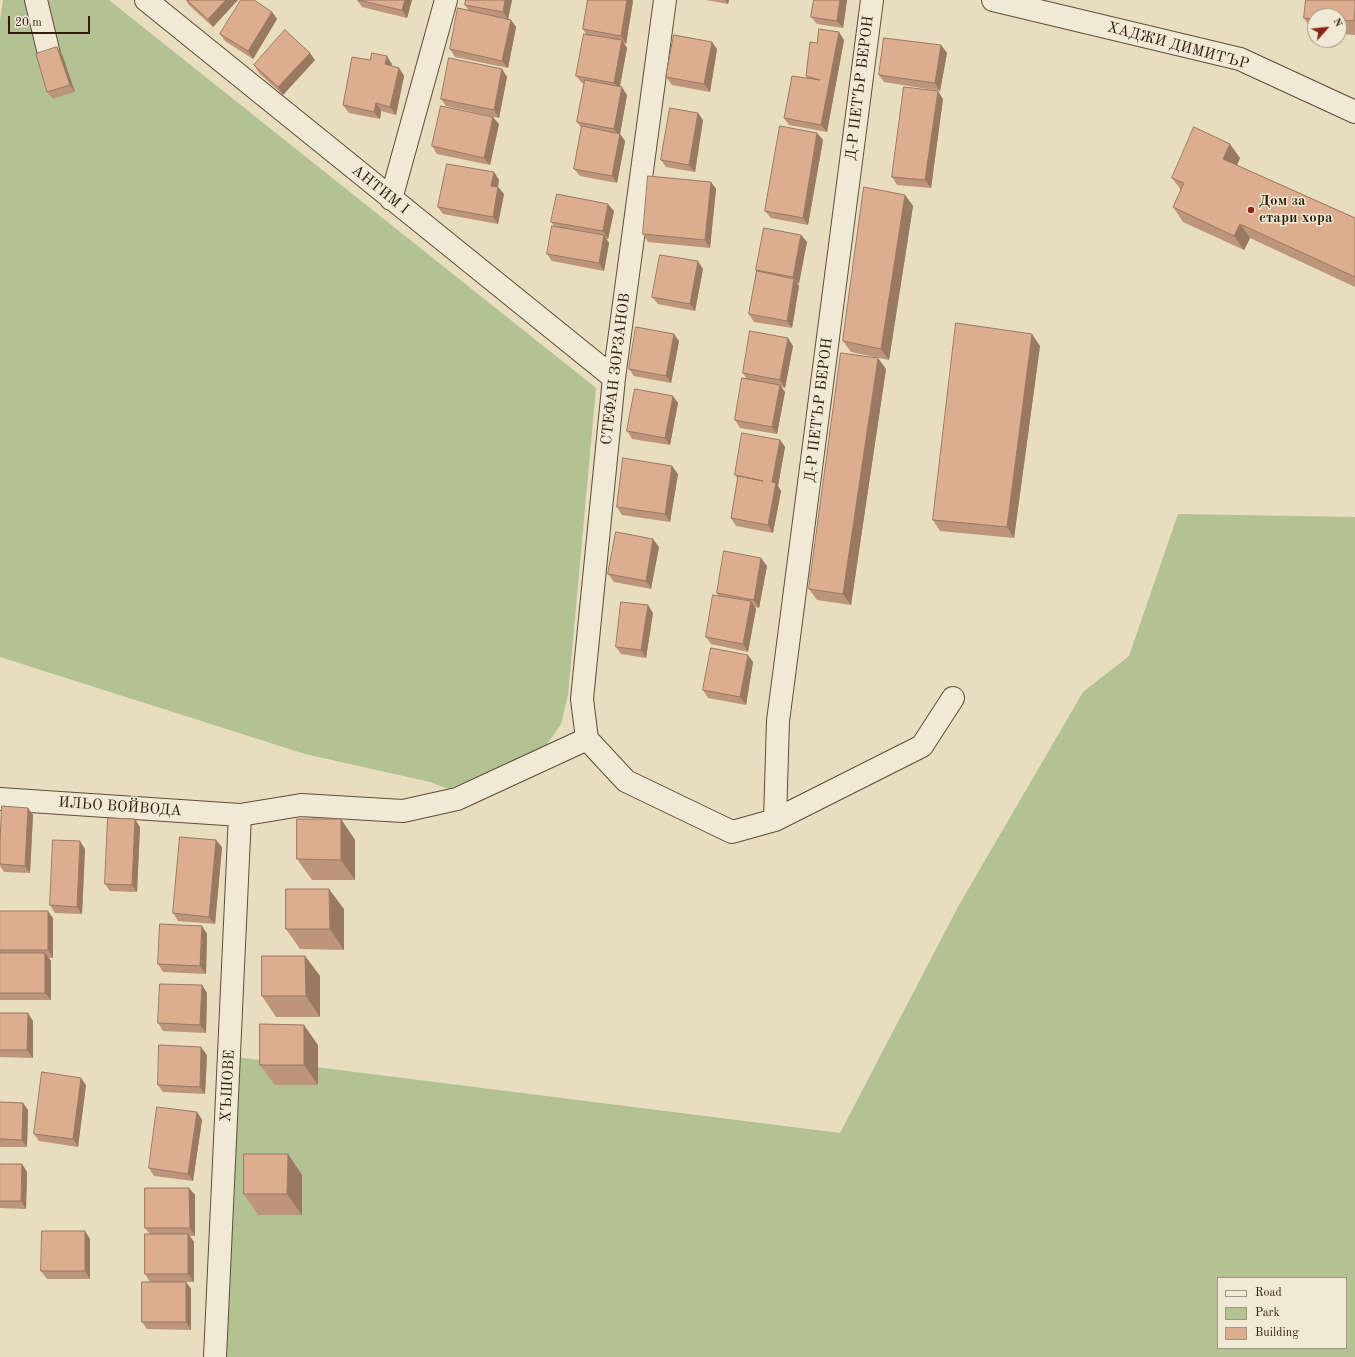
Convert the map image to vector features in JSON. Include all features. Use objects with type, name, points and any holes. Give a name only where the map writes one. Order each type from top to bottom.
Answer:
[{"type":"street","points":[[36,0],[49,54]]},
{"type":"street","name":"АНТИМ I","points":[[146,0],[614,378]]},
{"type":"street","points":[[391,199],[446,0]]},
{"type":"street","name":"СТЕФАН ЗОРЗАНОВ","points":[[587,739],[582,699],[614,378],[665,0]]},
{"type":"street","name":"Д-Р ПЕТЪР БЕРОН","points":[[775,820],[778,721],[872,0]]},
{"type":"street","name":"ХАДЖИ ДИМИТЪР","points":[[993,0],[1240,59],[1355,112]]},
{"type":"street","points":[[587,739],[626,781],[732,832],[775,820],[922,746],[953,698]]},
{"type":"street","name":"ИЛЬО ВОЙВОДА","points":[[0,799],[240,816],[301,805],[403,811],[457,799],[587,739]]},
{"type":"street","name":"ХЪШОВЕ","points":[[215,1357],[240,816]]},
{"type":"green space","points":[[3,0],[109,0],[596,388],[568,695],[561,724],[546,746],[449,789],[430,782],[305,754],[0,657],[0,20]]},
{"type":"green space","points":[[1178,514],[1355,517],[1355,1357],[223,1357],[236,1057],[840,1133],[959,905],[1083,692],[1129,656]]},
{"type":"building","points":[[187,0],[226,0],[208,19]]},
{"type":"building","points":[[241,0],[254,0],[272,12],[248,51],[220,34]]},
{"type":"building","points":[[359,0],[405,0],[402,10]]},
{"type":"building","points":[[466,0],[505,0],[503,12],[465,5]]},
{"type":"building","points":[[588,0],[627,0],[621,36],[583,29]]},
{"type":"building","points":[[814,0],[840,0],[837,21],[811,17]]},
{"type":"building","points":[[1306,0],[1355,0],[1354,21],[1347,21],[1347,8],[1307,8],[1307,18],[1304,18]]},
{"type":"building","points":[[458,8],[511,20],[502,61],[450,49]]},
{"type":"building","points":[[819,29],[839,32],[821,125],[784,118],[792,76],[820,80],[806,76],[810,42],[817,43]]},
{"type":"building","points":[[285,30],[310,53],[278,87],[254,65]]},
{"type":"building","points":[[584,34],[622,40],[614,83],[576,76]]},
{"type":"building","points":[[674,35],[712,42],[704,84],[666,77]]},
{"type":"building","points":[[884,38],[941,45],[935,83],[879,75]]},
{"type":"building","points":[[57,47],[70,85],[47,92],[36,54]]},
{"type":"building","points":[[372,53],[387,56],[385,64],[399,68],[390,107],[376,103],[374,112],[343,105],[352,57],[370,60]]},
{"type":"building","points":[[449,58],[502,69],[494,110],[441,99]]},
{"type":"building","points":[[585,80],[622,87],[614,129],[577,122]]},
{"type":"building","points":[[904,87],[938,91],[925,180],[892,177]]},
{"type":"building","points":[[441,106],[493,117],[484,158],[432,146]]},
{"type":"building","points":[[670,108],[698,113],[689,165],[661,160]]},
{"type":"building","points":[[582,126],[620,134],[612,176],[574,169]]},
{"type":"building","points":[[780,126],[817,133],[803,218],[765,211]]},
{"type":"building","name":"Дом за стари хора","points":[[1194,127],[1230,144],[1223,159],[1355,218],[1355,277],[1240,224],[1234,236],[1173,207],[1184,183],[1172,178]]},
{"type":"building","points":[[447,164],[494,172],[491,186],[498,187],[493,217],[438,207]]},
{"type":"building","points":[[648,176],[711,182],[705,240],[643,234]]},
{"type":"building","points":[[864,187],[905,195],[881,349],[843,341]]},
{"type":"building","points":[[557,194],[608,204],[603,231],[551,222]]},
{"type":"building","points":[[552,226],[604,235],[599,263],[547,254]]},
{"type":"building","points":[[764,228],[801,235],[793,277],[756,270]]},
{"type":"building","points":[[660,255],[698,261],[690,304],[652,297]]},
{"type":"building","points":[[757,271],[794,279],[787,321],[749,314]]},
{"type":"building","points":[[956,323],[1032,334],[1007,527],[933,520]]},
{"type":"building","points":[[636,327],[674,334],[666,376],[629,369]]},
{"type":"building","points":[[750,331],[788,338],[780,380],[743,373]]},
{"type":"building","points":[[841,353],[878,358],[843,594],[809,589]]},
{"type":"building","points":[[742,378],[780,385],[772,427],[735,420]]},
{"type":"building","points":[[635,389],[673,396],[665,438],[627,431]]},
{"type":"building","points":[[742,433],[780,440],[772,482],[776,483],[768,525],[731,518],[738,476],[763,481],[735,475]]},
{"type":"building","points":[[623,458],[672,466],[665,514],[617,507]]},
{"type":"building","points":[[616,532],[653,539],[646,581],[608,574]]},
{"type":"building","points":[[724,551],[761,558],[754,600],[717,593]]},
{"type":"building","points":[[713,595],[751,601],[743,644],[706,637]]},
{"type":"building","points":[[621,602],[648,605],[641,650],[616,647]]},
{"type":"building","points":[[711,648],[748,655],[740,697],[703,690]]},
{"type":"building","points":[[2,806],[28,808],[25,866],[0,864]]},
{"type":"building","points":[[108,818],[135,819],[132,885],[105,884]]},
{"type":"building","points":[[297,819],[341,819],[341,860],[297,859]]},
{"type":"building","points":[[180,837],[216,840],[209,917],[173,913]]},
{"type":"building","points":[[53,840],[80,841],[77,907],[50,905]]},
{"type":"building","points":[[286,889],[329,889],[330,929],[286,929]]},
{"type":"building","points":[[0,911],[48,911],[48,950],[0,950]]},
{"type":"building","points":[[160,924],[202,926],[200,966],[158,964]]},
{"type":"building","points":[[0,953],[45,953],[45,993],[0,993]]},
{"type":"building","points":[[262,956],[305,956],[306,996],[262,996]]},
{"type":"building","points":[[160,984],[202,985],[200,1025],[158,1023]]},
{"type":"building","points":[[0,1013],[28,1013],[27,1050],[0,1050]]},
{"type":"building","points":[[260,1024],[304,1025],[304,1065],[260,1065]]},
{"type":"building","points":[[159,1045],[201,1047],[200,1087],[158,1085]]},
{"type":"building","points":[[42,1072],[81,1078],[73,1139],[34,1134]]},
{"type":"building","points":[[0,1102],[23,1103],[22,1140],[0,1139]]},
{"type":"building","points":[[157,1107],[197,1112],[188,1174],[149,1168]]},
{"type":"building","points":[[244,1154],[288,1154],[287,1194],[244,1194]]},
{"type":"building","points":[[0,1164],[22,1164],[21,1201],[0,1201]]},
{"type":"building","points":[[145,1188],[189,1188],[190,1228],[145,1228]]},
{"type":"building","points":[[42,1231],[85,1231],[85,1271],[41,1271]]},
{"type":"building","points":[[145,1234],[188,1234],[188,1274],[145,1274]]},
{"type":"building","points":[[142,1282],[186,1282],[186,1322],[142,1322]]},
{"type":"place","name":"Дом за стари хора","points":[[1251,210]]}]
